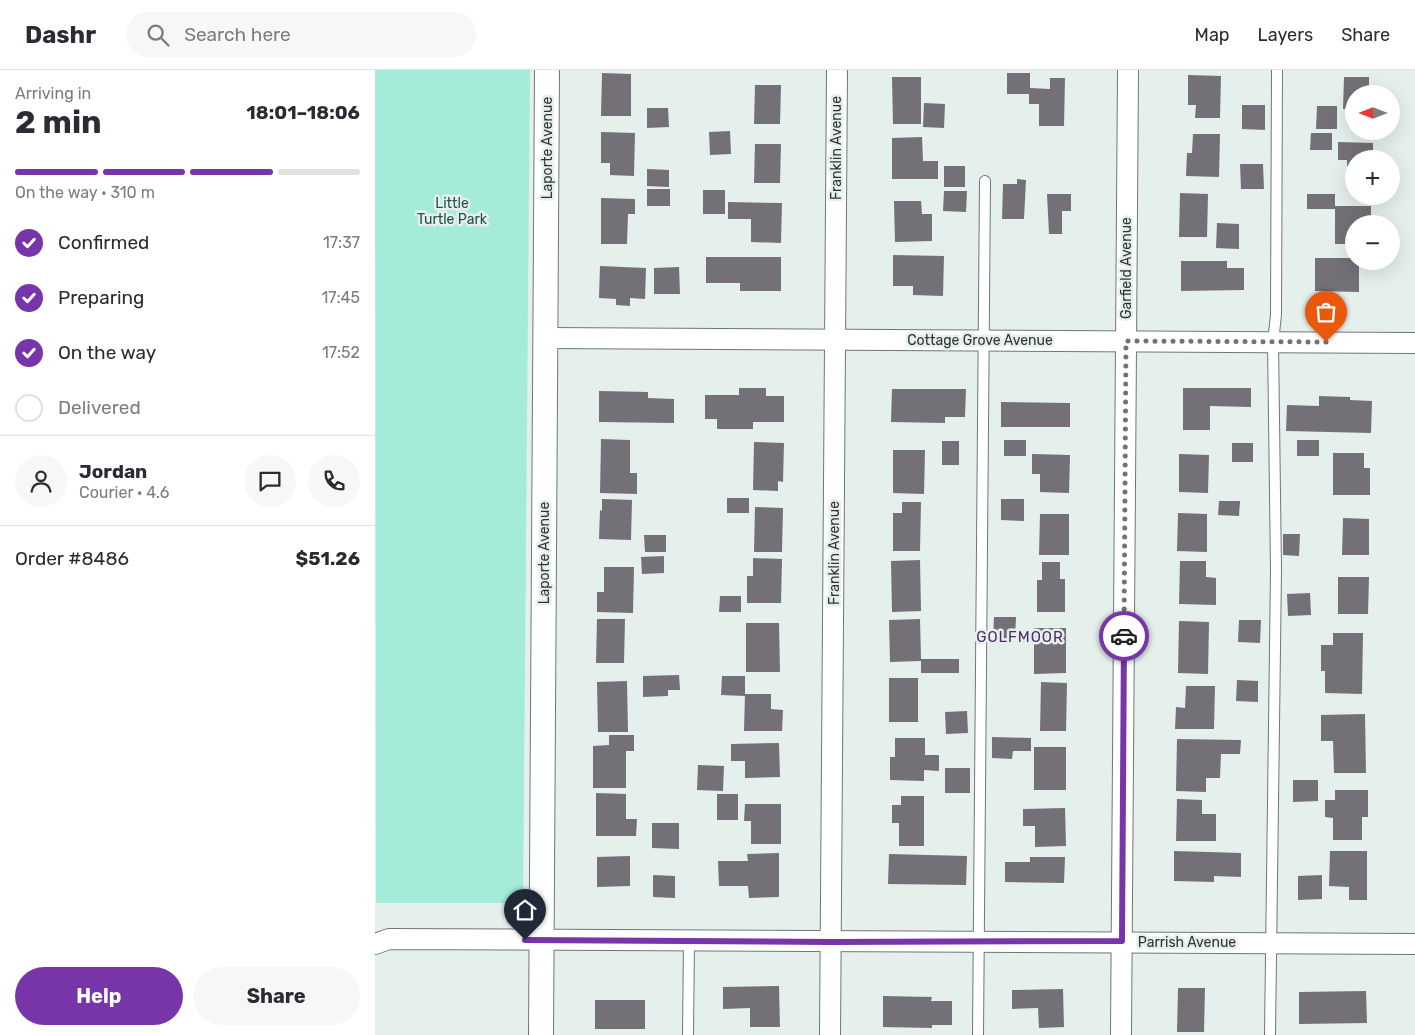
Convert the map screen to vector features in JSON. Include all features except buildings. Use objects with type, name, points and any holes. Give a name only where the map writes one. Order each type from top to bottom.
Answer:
[{"type":"street","name":"Laporte Avenue","points":[[541,1035],[547,70]]},
{"type":"street","name":"Franklin Avenue","points":[[830,1035],[837,70]]},
{"type":"street","name":"Garfield Avenue","points":[[1121,1035],[1128,70]]},
{"type":"street","name":"Cottage Grove Avenue","points":[[546,338],[1415,343]]},
{"type":"street","name":"Parrish Avenue","points":[[380,939],[831,942],[1122,941],[1415,944]]},
{"type":"lane","points":[[1270,1035],[1276,570],[1273,342],[1276,315],[1277,70]]},
{"type":"lane","points":[[978,1035],[985,181]]},
{"type":"lane","points":[[688,1035],[689,941]]},
{"type":"green space","name":"Little Turtle Park","points":[[375,70],[530,70],[523,903],[376,903]]},
{"type":"way so far","points":[[1124,636],[1126,341],[1326,342]]},
{"type":"district","name":"GOLFMOOR","points":[[1020,637]]},
{"type":"route","points":[[525,940],[1122,941],[1124,636]]}]
